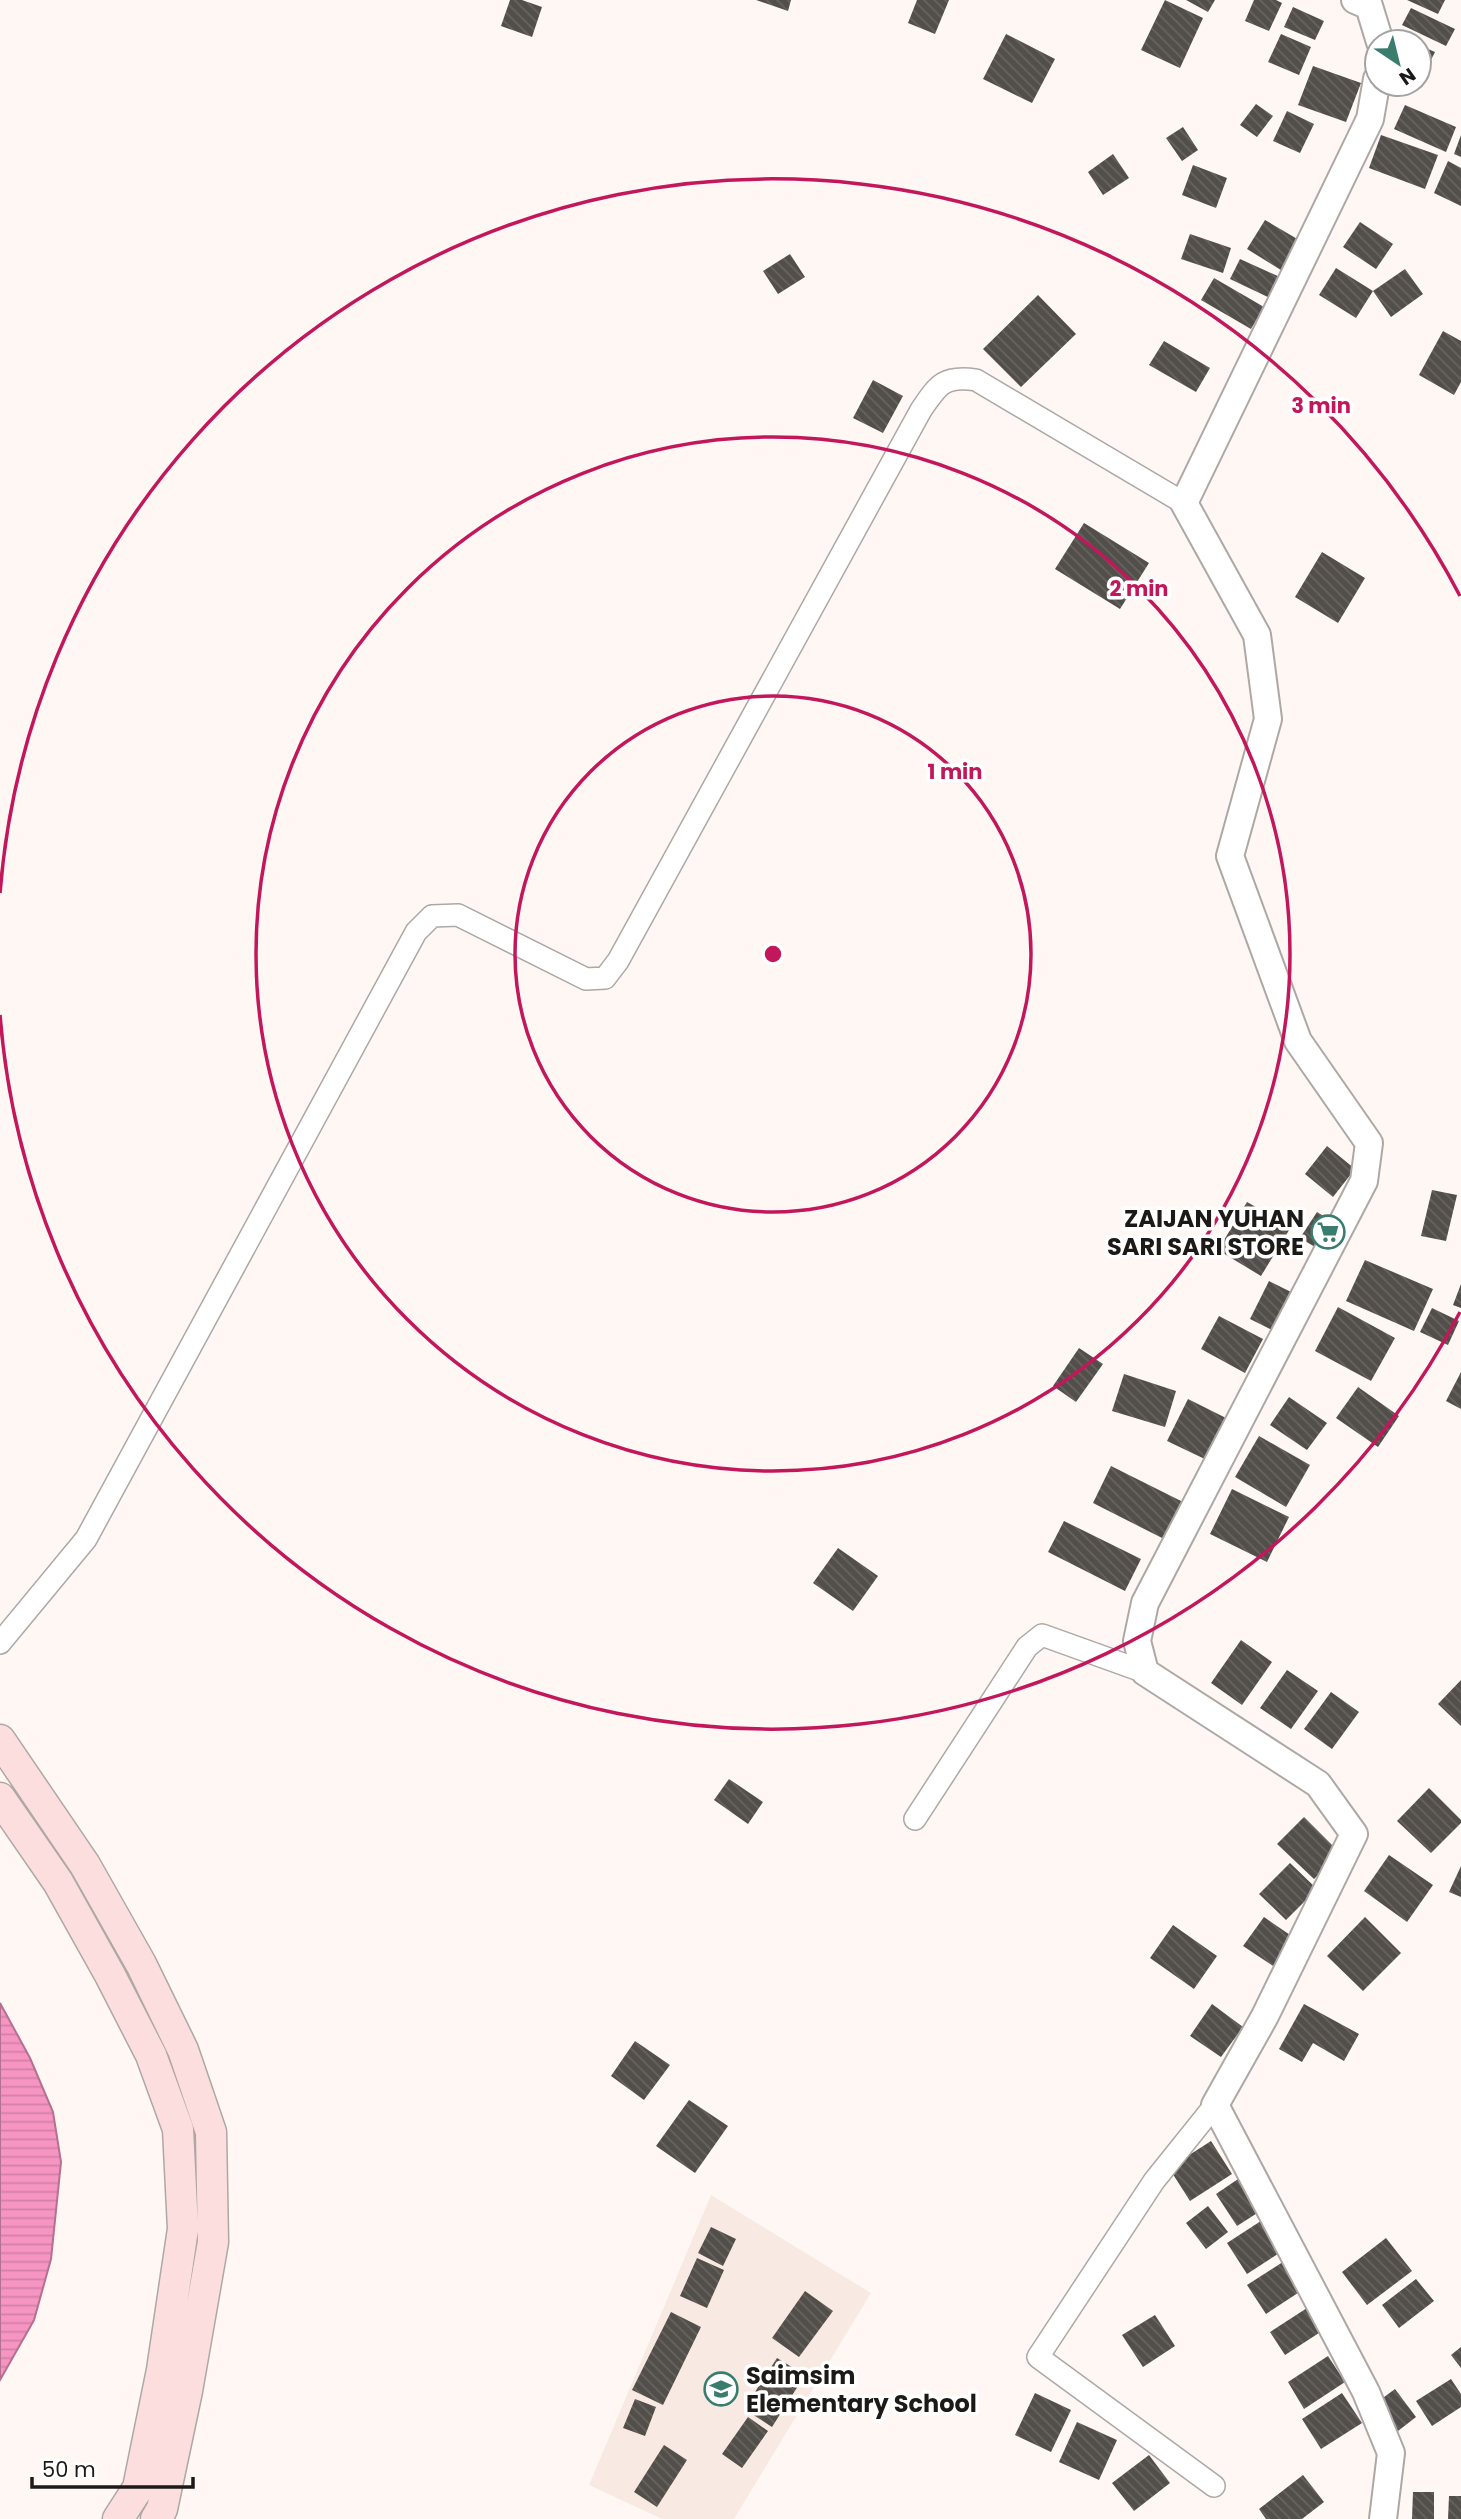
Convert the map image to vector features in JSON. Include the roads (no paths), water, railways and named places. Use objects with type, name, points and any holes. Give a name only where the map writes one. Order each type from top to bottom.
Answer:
[{"type":"main road","points":[[0,1740],[85,1865],[141,1964],[183,2050],[211,2132],[213,2242],[187,2391],[162,2509],[156,2519]]},
{"type":"main road","points":[[0,1798],[58,1882],[110,1975],[151,2055],[178,2129],[183,2229],[162,2370],[138,2488],[118,2519]]},
{"type":"street","points":[[1365,2],[1375,28]]},
{"type":"street","points":[[1184,503],[1370,118],[1374,98]]},
{"type":"street","points":[[0,1643],[86,1539],[416,932],[432,916],[458,915],[586,979],[605,978],[618,961],[921,410],[938,386],[958,377],[975,380],[1184,503],[1257,635],[1268,719],[1230,856],[1298,1041],[1369,1143],[1364,1181],[1145,1603],[1137,1640],[1145,1672]]},
{"type":"street","points":[[915,1819],[1027,1647],[1042,1635],[1145,1672],[1318,1784],[1354,1834],[1265,2016],[1215,2105],[1154,2181],[1038,2357],[1214,2486]]},
{"type":"street","points":[[1215,2105],[1366,2392],[1391,2453],[1383,2519]]},
{"type":"place","name":"ZAIJAN YUHAN SARI SARI STORE","points":[[1328,1232]]},
{"type":"place","name":"Saimsim Elementary School","points":[[721,2389]]}]
